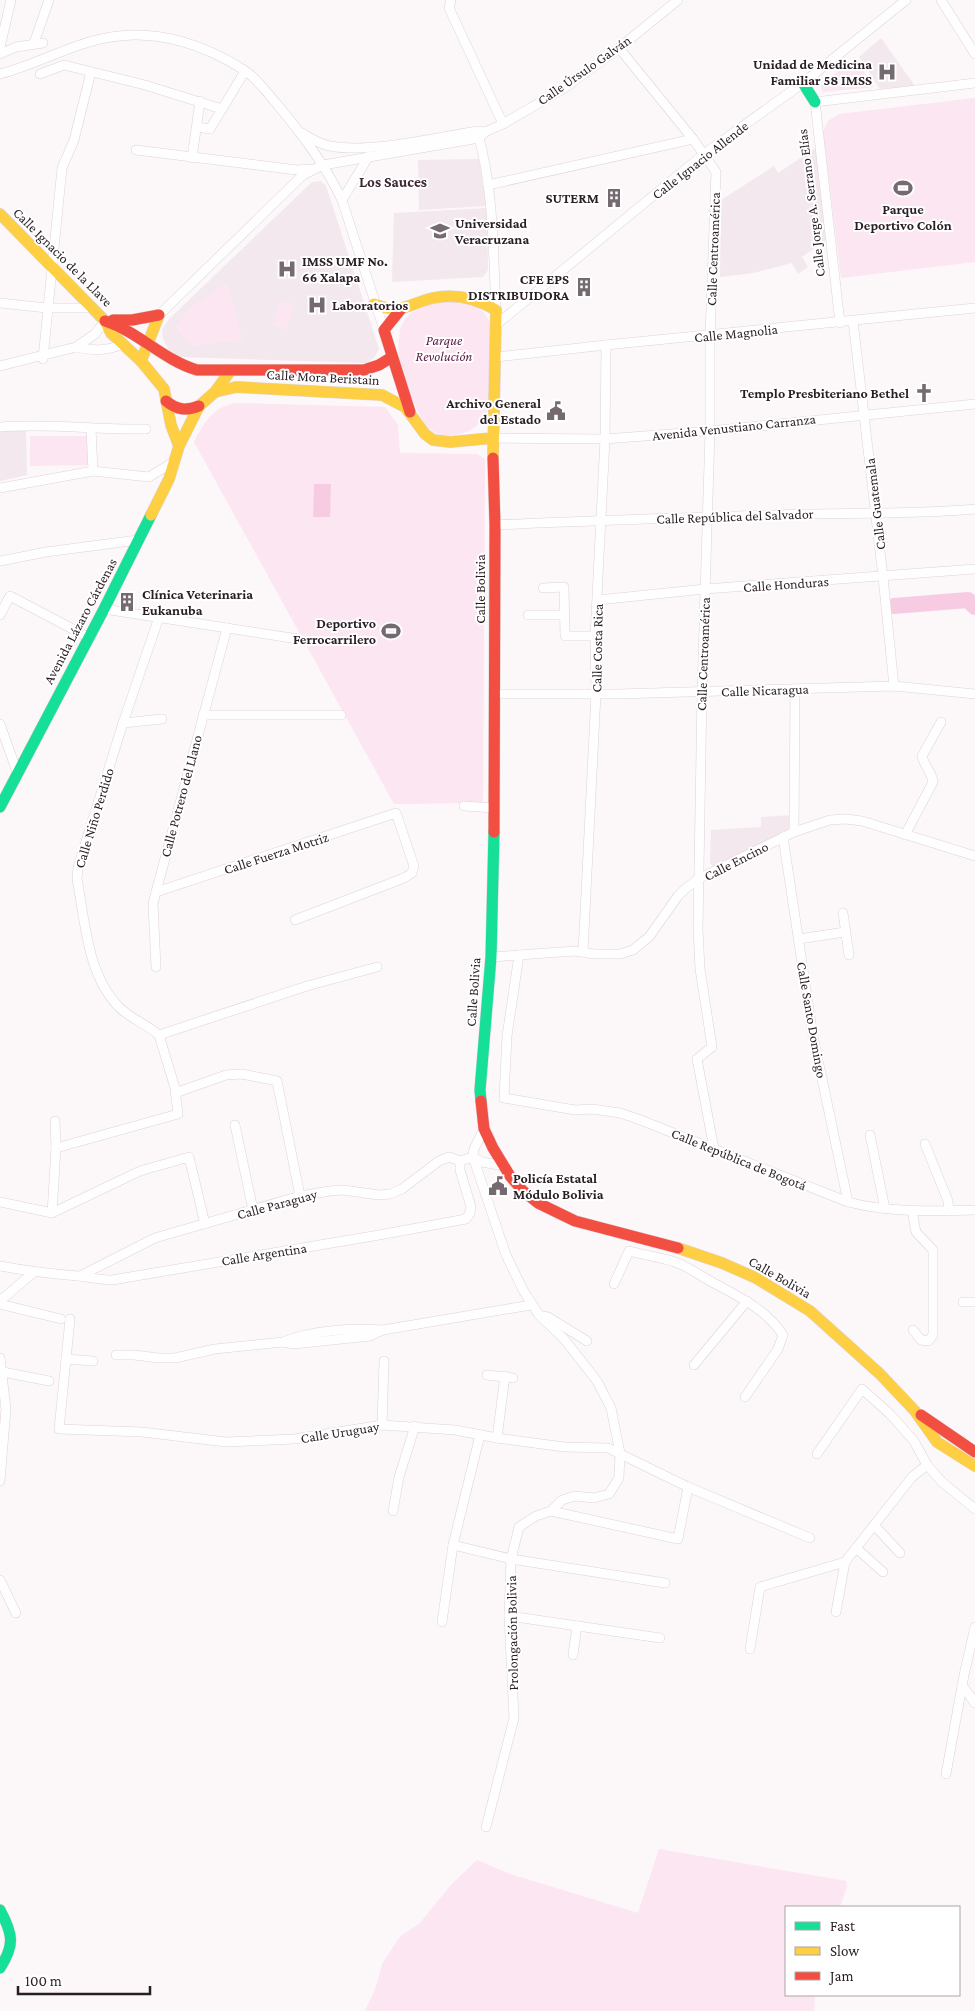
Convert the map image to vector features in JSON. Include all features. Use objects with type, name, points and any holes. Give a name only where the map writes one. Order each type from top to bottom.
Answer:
[{"type":"main road","name":"Calle Jorge A. Serrano Elías","points":[[804,83],[815,102]]},
{"type":"main road","name":"Calle Ignacio de la Llave","points":[[0,214],[105,321],[111,333],[141,361],[164,389],[166,401]]},
{"type":"main road","points":[[374,304],[401,309],[425,300],[446,296],[468,296],[483,301],[496,310],[496,325]]},
{"type":"main road","points":[[401,309],[384,330],[410,412]]},
{"type":"main road","points":[[105,321],[132,320],[159,315]]},
{"type":"main road","points":[[141,361],[159,315]]},
{"type":"main road","name":"Calle Ignacio de la Llave","points":[[105,321],[120,325],[169,361],[185,368]]},
{"type":"main road","name":"Calle Bolivia","points":[[496,325],[493,438],[495,525],[494,808],[491,957],[480,1090],[484,1129],[504,1166],[522,1190],[538,1203],[576,1221],[722,1262],[756,1278],[810,1311],[880,1374],[915,1411]]},
{"type":"main road","name":"Calle Mora Beristain","points":[[185,368],[197,370],[364,370],[379,365],[392,357]]},
{"type":"main road","points":[[166,401],[174,408],[185,412],[199,406],[214,392],[231,370]]},
{"type":"main road","name":"Calle Mora Beristain","points":[[214,392],[236,387],[382,395],[395,399],[410,412],[420,428],[437,441],[493,438]]},
{"type":"main road","points":[[166,401],[171,425],[179,446]]},
{"type":"main road","name":"Avenida Lázaro Cárdenas","points":[[0,807],[104,609],[169,479],[179,446],[199,406]]},
{"type":"main road","points":[[471,439],[485,431],[494,421]]},
{"type":"main road","points":[[471,439],[485,447],[494,459]]},
{"type":"main road","points":[[915,1411],[975,1452]]},
{"type":"main road","points":[[915,1411],[937,1442],[975,1466]]},
{"type":"main road","points":[[0,1910],[9,1925],[12,1941],[9,1955],[0,1968]]},
{"type":"street","points":[[0,48],[11,0]]},
{"type":"street","points":[[0,54],[16,47],[38,43],[49,0]]},
{"type":"street","points":[[452,0],[449,8],[503,124]]},
{"type":"street","name":"Calle Úrsulo Galván","points":[[136,150],[297,170],[368,158],[481,134],[503,124],[563,89],[619,48],[678,0]]},
{"type":"street","name":"Calle Ignacio Allende","points":[[496,325],[704,154],[804,83],[906,0]]},
{"type":"street","points":[[941,0],[975,54]]},
{"type":"street","points":[[0,74],[24,68],[84,44],[110,37],[132,34],[152,35],[192,44],[245,71],[258,83],[297,129],[342,200],[374,304],[384,330]]},
{"type":"street","name":"Calle Centroamérica","points":[[619,48],[693,139],[716,172],[710,336],[710,431],[702,692],[698,929],[700,969],[712,1047],[697,1059],[714,1149]]},
{"type":"street","points":[[40,74],[64,65],[145,85],[222,108]]},
{"type":"street","points":[[197,127],[210,129],[245,71]]},
{"type":"street","points":[[44,357],[51,264],[62,168],[74,140],[91,72]]},
{"type":"street","points":[[815,102],[975,83]]},
{"type":"street","points":[[192,158],[200,101]]},
{"type":"street","name":"Calle Jorge A. Serrano Elías","points":[[815,102],[840,323]]},
{"type":"street","name":"Calle Úrsulo Galván","points":[[297,129],[315,141],[329,146],[373,147],[481,134]]},
{"type":"street","points":[[481,134],[488,184],[496,310]]},
{"type":"street","points":[[488,184],[693,139]]},
{"type":"street","points":[[342,200],[373,147]]},
{"type":"street","points":[[159,315],[297,179],[320,166]]},
{"type":"street","points":[[0,303],[48,308],[92,308]]},
{"type":"street","name":"Calle Magnolia","points":[[496,357],[975,308]]},
{"type":"street","points":[[0,366],[44,357],[76,347],[95,334],[105,321]]},
{"type":"street","name":"Calle Guatemala","points":[[853,321],[876,512],[894,686]]},
{"type":"street","points":[[76,347],[92,351],[112,349],[123,344]]},
{"type":"street","name":"Calle Costa Rica","points":[[583,952],[596,694],[595,636],[598,600],[606,345]]},
{"type":"street","name":"Avenida Venustiano Carranza","points":[[493,438],[604,439],[710,431],[975,404]]},
{"type":"street","points":[[0,427],[24,425],[91,429],[146,429]]},
{"type":"street","points":[[91,429],[93,472]]},
{"type":"street","points":[[0,488],[93,472],[149,477],[175,461]]},
{"type":"street","name":"Calle República del Salvador","points":[[495,525],[876,512],[931,513],[975,509]]},
{"type":"street","points":[[0,561],[46,552],[138,540]]},
{"type":"street","name":"Calle Honduras","points":[[598,600],[705,589],[975,569]]},
{"type":"street","points":[[543,588],[564,587],[565,636],[595,636]]},
{"type":"street","points":[[0,615],[10,596],[88,637]]},
{"type":"street","points":[[104,609],[298,639]]},
{"type":"street","points":[[528,616],[565,615]]},
{"type":"street","name":"Calle Niño Perdido","points":[[159,618],[123,723],[78,867],[77,879],[92,956],[107,993],[118,1007],[140,1024],[159,1035]]},
{"type":"street","name":"Calle Potrero del Llano","points":[[156,968],[153,904],[227,628]]},
{"type":"street","name":"Calle Nicaragua","points":[[494,694],[702,692],[894,686],[975,694]]},
{"type":"street","points":[[794,832],[795,689]]},
{"type":"street","points":[[203,715],[341,715]]},
{"type":"street","points":[[123,723],[162,719]]},
{"type":"street","points":[[905,835],[933,782],[932,774],[923,763],[922,756],[941,722]]},
{"type":"street","points":[[0,724],[17,772]]},
{"type":"street","points":[[464,806],[494,808]]},
{"type":"street","name":"Calle Fuerza Motriz","points":[[156,892],[396,813],[414,866],[412,873],[404,878],[294,920]]},
{"type":"street","name":"Calle Encino","points":[[491,957],[575,950],[594,954],[620,954],[633,950],[649,937],[678,896],[700,878],[794,832],[830,820],[862,821],[975,856]]},
{"type":"street","name":"Calle Santo Domingo","points":[[783,837],[813,1036],[848,1202]]},
{"type":"street","points":[[843,913],[849,955]]},
{"type":"street","points":[[798,939],[845,932]]},
{"type":"street","name":"Calle República de Bogotá","points":[[519,955],[507,1036],[504,1098],[575,1110],[620,1113],[638,1118],[848,1202],[866,1207],[912,1211],[975,1210]]},
{"type":"street","points":[[56,1148],[178,1114],[175,1093],[159,1035],[307,986],[377,968]]},
{"type":"street","points":[[175,1093],[226,1076],[242,1074],[277,1081],[300,1196]]},
{"type":"street","points":[[52,1213],[56,1148],[55,1121]]},
{"type":"street","points":[[235,1124],[253,1210]]},
{"type":"street","points":[[484,1129],[474,1149],[473,1157],[482,1162],[504,1166]]},
{"type":"street","points":[[870,1135],[885,1209]]},
{"type":"street","points":[[925,1144],[948,1201],[949,1211]]},
{"type":"street","points":[[0,1202],[52,1213],[140,1171],[189,1157],[204,1224]]},
{"type":"street","name":"Calle Paraguay","points":[[80,1276],[155,1238],[300,1196],[344,1190],[379,1196],[390,1194],[402,1188],[439,1160],[449,1157],[460,1161],[473,1157]]},
{"type":"street","name":"Prolongación Bolivia","points":[[473,1157],[506,1255],[531,1305],[574,1351],[601,1389],[611,1408],[620,1453],[619,1478],[609,1494],[594,1498],[575,1496],[562,1500],[551,1511],[536,1516],[519,1527],[511,1559],[509,1616],[514,1718],[486,1827]]},
{"type":"street","name":"Calle Argentina","points":[[0,1266],[98,1280],[112,1280],[466,1219],[471,1207],[460,1170],[460,1161]]},
{"type":"street","points":[[912,1211],[916,1232],[933,1250],[933,1335],[928,1341],[921,1340],[913,1330]]},
{"type":"street","points":[[674,1262],[677,1248]]},
{"type":"street","points":[[614,1284],[629,1251],[674,1262],[693,1270],[747,1300],[774,1322],[783,1335],[778,1350],[745,1397]]},
{"type":"street","points":[[0,1302],[34,1272]]},
{"type":"street","points":[[694,1365],[747,1300]]},
{"type":"street","points":[[0,1302],[66,1319],[66,1359],[93,1361]]},
{"type":"street","points":[[964,1302],[975,1302]]},
{"type":"street","points":[[116,1355],[134,1354],[159,1358],[175,1358],[215,1349],[283,1342],[294,1338],[324,1333],[369,1329],[383,1330],[531,1305]]},
{"type":"street","points":[[539,1315],[548,1317],[587,1341]]},
{"type":"street","points":[[0,1358],[6,1409],[0,1481]]},
{"type":"street","name":"Calle Uruguay","points":[[66,1359],[59,1429],[142,1432],[226,1442],[294,1440],[382,1425],[415,1426],[564,1447],[608,1448],[688,1487],[810,1538]]},
{"type":"street","points":[[382,1425],[384,1361]]},
{"type":"street","points":[[3,1372],[49,1381]]},
{"type":"street","points":[[486,1375],[509,1377],[497,1438]]},
{"type":"street","points":[[817,1454],[862,1389],[890,1414],[914,1441],[927,1465],[942,1482],[975,1509]]},
{"type":"street","points":[[392,1511],[399,1477],[415,1426]]},
{"type":"street","points":[[442,1622],[453,1545],[480,1435]]},
{"type":"street","points":[[836,1612],[844,1562],[912,1477],[927,1465]]},
{"type":"street","points":[[551,1511],[678,1539],[688,1487]]},
{"type":"street","points":[[874,1526],[900,1553]]},
{"type":"street","points":[[453,1545],[511,1559],[665,1583]]},
{"type":"street","points":[[856,1548],[883,1572]]},
{"type":"street","points":[[750,1649],[760,1587],[844,1562]]},
{"type":"street","points":[[0,1580],[16,1613]]},
{"type":"street","points":[[509,1616],[660,1638]]},
{"type":"street","points":[[574,1655],[577,1626]]},
{"type":"street","points":[[946,1774],[962,1685],[973,1646],[975,1627]]},
{"type":"street","points":[[962,1685],[975,1703]]},
{"type":"shaded area","name":"Unidad de Medicina Familiar 58 IMSS","points":[[881,38],[915,86],[880,89],[859,57]]},
{"type":"shaded area","points":[[816,148],[826,240],[802,257],[808,267],[798,274],[792,263],[753,273],[720,277],[721,200],[774,166],[778,173]]},
{"type":"shaded area","points":[[479,159],[486,206],[419,210],[418,160]]},
{"type":"shaded area","name":"IMSS UMF No. 66 Xalapa","points":[[321,181],[326,186],[379,349],[374,358],[367,363],[179,357],[168,349],[163,339],[162,330],[169,319],[312,182]]},
{"type":"shaded area","name":"Universidad Veracruzana","points":[[487,208],[488,270],[483,277],[392,282],[394,213]]},
{"type":"shaded area","points":[[0,429],[26,429],[27,475],[0,481]]},
{"type":"shaded area","points":[[314,484],[331,484],[330,517],[313,517]]},
{"type":"shaded area","points":[[793,815],[793,831],[714,868],[710,863],[711,830],[761,827],[761,817]]},
{"type":"green space","points":[[855,59],[874,87],[823,92],[820,86],[822,83]]},
{"type":"green space","name":"Parque Deportivo Colón","points":[[975,98],[975,262],[841,278],[823,131],[828,121],[839,114]]},
{"type":"green space","points":[[227,282],[243,340],[191,346],[175,327],[188,309]]},
{"type":"green space","points":[[281,299],[294,304],[286,330],[272,325]]},
{"type":"green space","name":"Parque Revolución","points":[[442,301],[458,301],[471,304],[487,316],[491,324],[488,410],[480,422],[473,428],[465,433],[456,435],[441,435],[426,425],[412,400],[400,365],[399,356],[399,336],[404,321],[412,312]]},
{"type":"green space","name":"Deportivo Ferrocarrilero","points":[[235,403],[385,407],[398,425],[400,453],[477,454],[485,459],[483,803],[394,804],[194,442],[205,422],[214,413]]},
{"type":"green space","points":[[30,436],[89,436],[89,465],[30,466]]},
{"type":"green space","points":[[659,1849],[846,1881],[847,1886],[840,1906],[785,1906],[785,1996],[815,1996],[814,2011],[365,2011],[376,1987],[382,1964],[397,1941],[402,1935],[420,1923],[450,1886],[477,1860],[510,1874],[638,1913]]},
{"type":"waterway","points":[[894,606],[968,600],[975,607]]},
{"type":"traffic: fast","points":[[803,83],[815,102]]},
{"type":"traffic: fast","points":[[0,807],[151,515]]},
{"type":"traffic: fast","points":[[481,1101],[480,1090],[491,957],[494,832]]},
{"type":"traffic: fast","points":[[0,1910],[10,1933],[10,1946],[0,1968]]},
{"type":"traffic: slow","points":[[0,214],[105,321],[111,333],[141,361],[164,389],[171,425],[179,446]]},
{"type":"traffic: slow","points":[[374,304],[399,309],[433,298],[458,296],[481,302],[496,310],[493,458]]},
{"type":"traffic: slow","points":[[141,361],[159,315]]},
{"type":"traffic: slow","points":[[151,515],[169,479],[179,446],[199,406],[215,392],[231,370]]},
{"type":"traffic: slow","points":[[215,392],[236,387],[382,395],[405,407],[425,434],[433,440],[450,442],[493,438]]},
{"type":"traffic: slow","points":[[678,1248],[722,1263],[756,1278],[810,1311],[880,1374],[915,1411],[937,1442],[975,1466]]},
{"type":"traffic: jam","points":[[401,309],[384,330],[410,412]]},
{"type":"traffic: jam","points":[[113,320],[132,320],[159,315]]},
{"type":"traffic: jam","points":[[105,321],[129,332],[173,360],[197,370],[364,370],[379,365],[392,357]]},
{"type":"traffic: jam","points":[[166,401],[182,409],[199,406]]},
{"type":"traffic: jam","points":[[493,458],[495,525],[494,832]]},
{"type":"traffic: jam","points":[[481,1101],[484,1129],[493,1148],[510,1176],[522,1190],[538,1203],[575,1221],[678,1248]]},
{"type":"traffic: jam","points":[[921,1415],[975,1452]]},
{"type":"place","name":"Unidad de Medicina Familiar 58 IMSS","points":[[887,72]]},
{"type":"place","name":"Parque Deportivo Colón","points":[[903,188]]},
{"type":"place","name":"SUTERM","points":[[614,198]]},
{"type":"place","name":"Universidad Veracruzana","points":[[440,231]]},
{"type":"place","name":"IMSS UMF No. 66 Xalapa","points":[[287,269]]},
{"type":"place","name":"CFE EPS DISTRIBUIDORA","points":[[584,287]]},
{"type":"place","name":"Laboratorios","points":[[317,305]]},
{"type":"place","name":"Templo Presbiteriano Bethel","points":[[924,393]]},
{"type":"place","name":"Archivo General del Estado","points":[[556,411]]},
{"type":"place","name":"Clínica Veterinaria Eukanuba","points":[[127,602]]},
{"type":"place","name":"Deportivo Ferrocarrilero","points":[[391,631]]},
{"type":"place","name":"Policía Estatal Módulo Bolivia","points":[[498,1186]]},
{"type":"district","name":"Los Sauces","points":[[393,182]]}]
